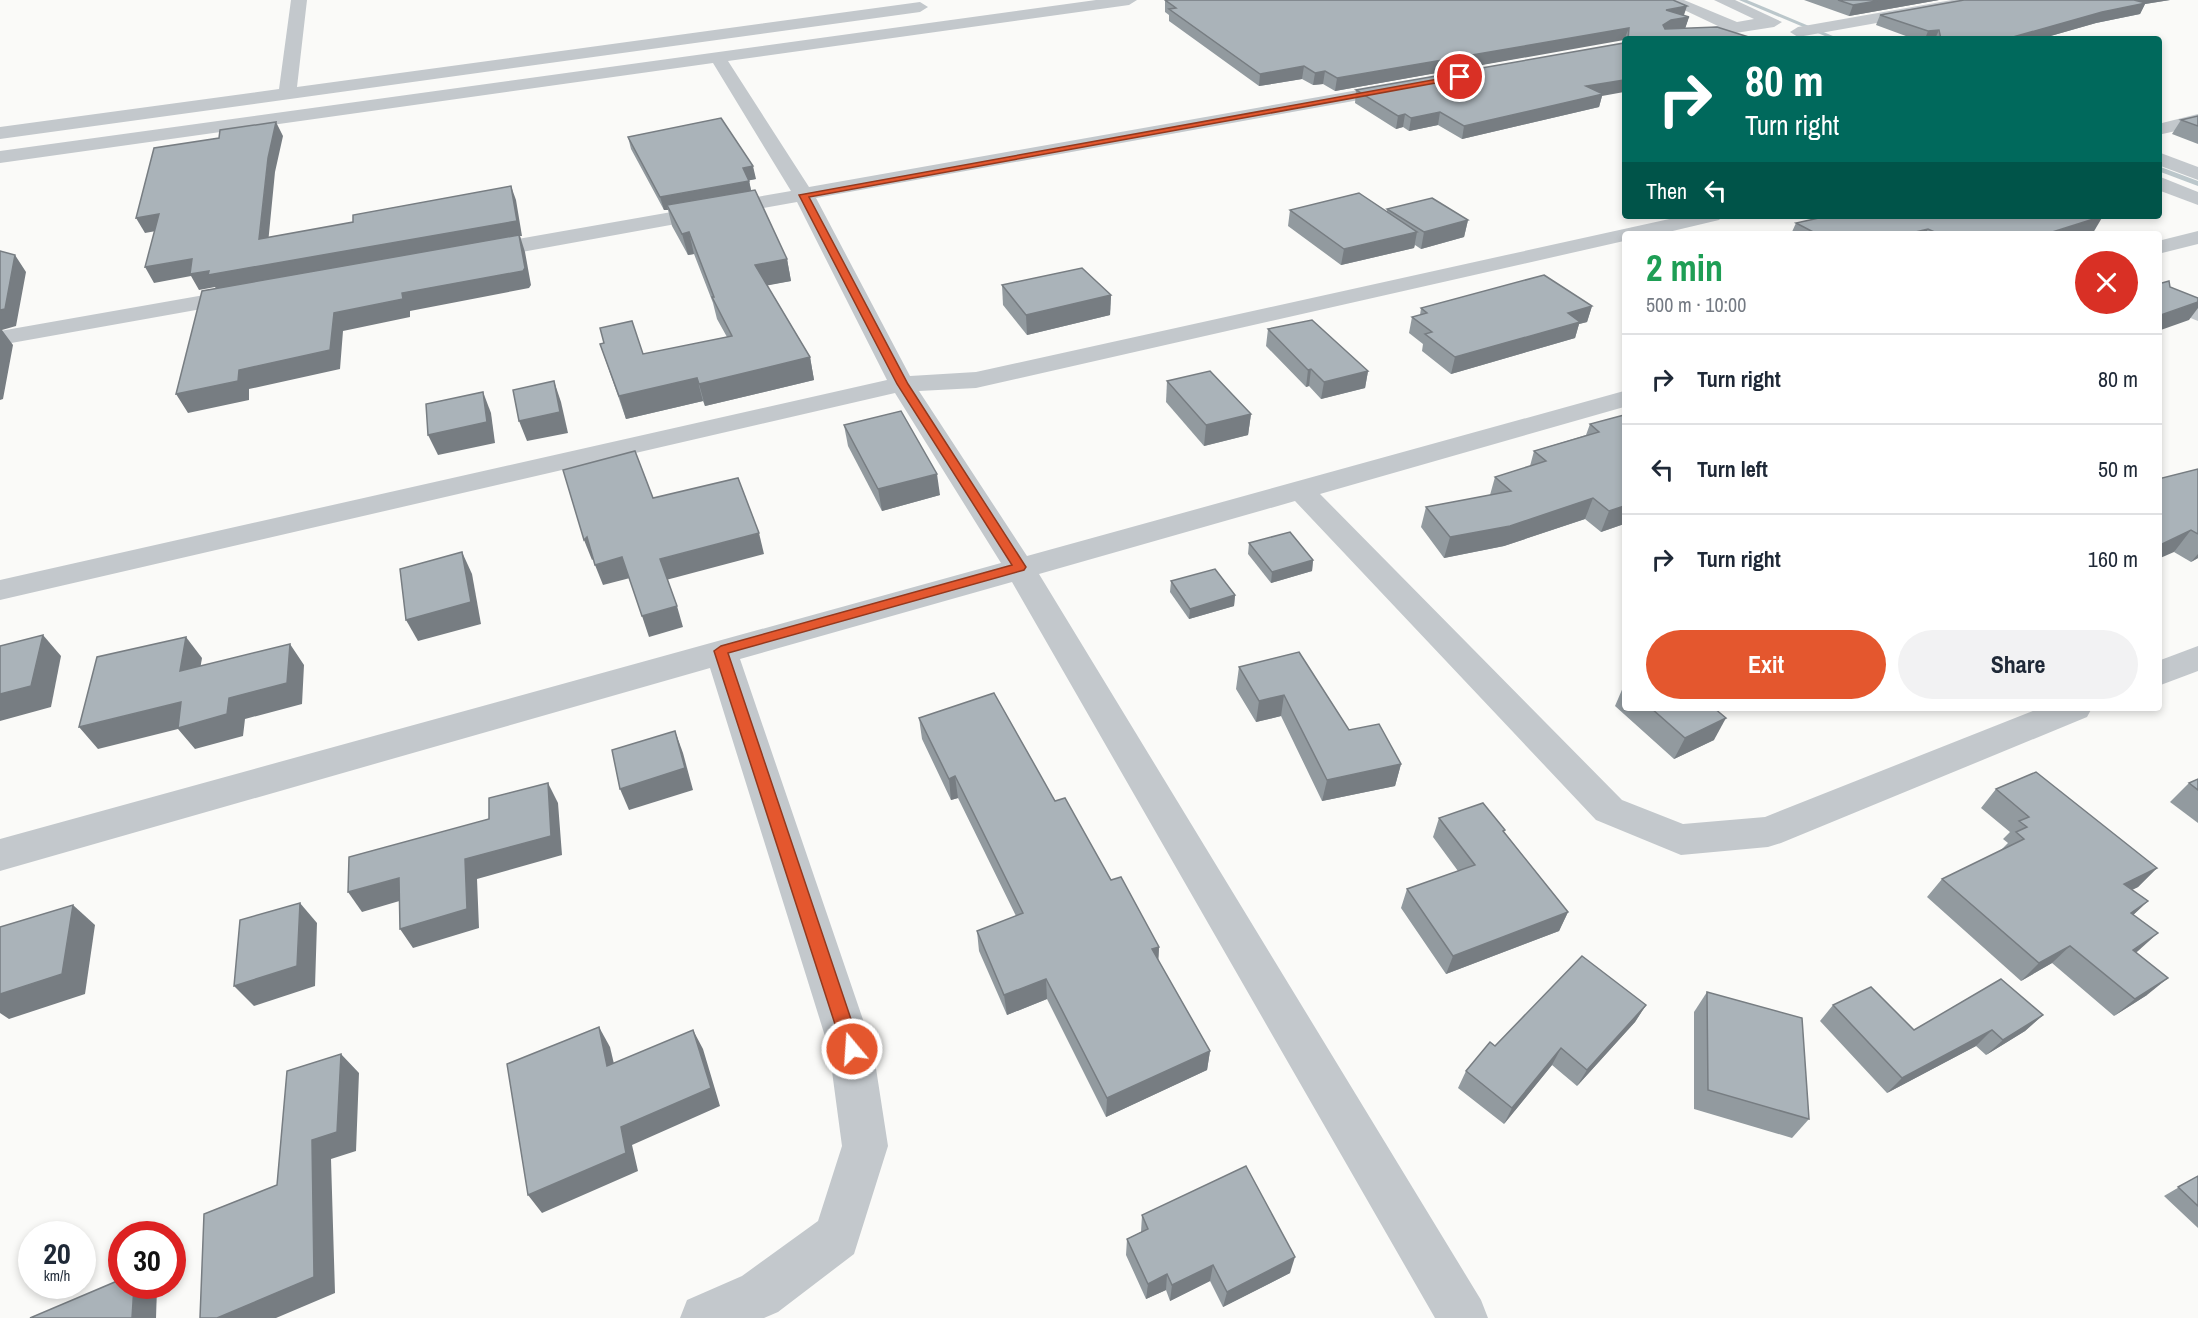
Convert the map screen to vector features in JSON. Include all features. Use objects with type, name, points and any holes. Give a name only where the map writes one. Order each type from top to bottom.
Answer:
[{"type":"street","points":[[288,92],[299,0]]},
{"type":"street","points":[[0,157],[1129,0]]},
{"type":"street","points":[[1671,0],[1734,27]]},
{"type":"street","points":[[1722,0],[1807,36]]},
{"type":"street","points":[[1798,32],[1978,0]]},
{"type":"street","points":[[0,133],[937,5]]},
{"type":"street","points":[[1800,13],[1857,36]]},
{"type":"street","points":[[1685,36],[1772,21]]},
{"type":"street","points":[[718,58],[804,195],[903,384],[1019,567],[1463,1318]]},
{"type":"street","points":[[456,257],[1413,85]]},
{"type":"street","points":[[2162,129],[2198,120]]},
{"type":"street","points":[[2162,160],[2198,174]]},
{"type":"street","points":[[2162,184],[2198,199]]},
{"type":"street","points":[[1644,231],[1698,219]]},
{"type":"street","points":[[0,590],[903,384],[976,380],[1622,235]]},
{"type":"street","points":[[2162,247],[2198,237]]},
{"type":"street","points":[[0,338],[269,290]]},
{"type":"street","points":[[2162,298],[2198,314]]},
{"type":"street","points":[[0,855],[1019,567],[1622,400]]},
{"type":"street","points":[[1300,490],[1610,810],[1681,840],[1768,832],[2067,711]]},
{"type":"street","points":[[705,1318],[760,1294],[837,1237],[865,1146],[852,1049],[721,651]]},
{"type":"street","points":[[2162,672],[2198,658]]},
{"type":"building","points":[[1165,0],[1673,0],[1687,6],[1666,10],[1689,17],[1671,20],[1663,25],[1665,29],[1717,27],[1746,36],[1628,36],[1629,28],[1337,78],[1325,71],[1315,73],[1304,66],[1260,74],[1169,9],[1176,8]]},
{"type":"building","points":[[1838,0],[1882,0],[1853,5]]},
{"type":"building","points":[[1964,0],[2134,0],[2146,3],[2102,12],[2017,36],[1940,36],[1939,30],[1928,31],[1880,15]]},
{"type":"building","points":[[1622,43],[1622,80],[1586,86],[1603,94],[1464,126],[1440,112],[1411,118],[1405,114],[1398,116],[1356,90]]},
{"type":"building","points":[[2198,116],[2198,126],[2181,120]]},
{"type":"building","points":[[721,118],[753,166],[743,168],[749,181],[660,197],[628,137]]},
{"type":"building","points":[[276,122],[268,158],[259,239],[353,222],[353,215],[511,186],[517,221],[208,275],[209,271],[190,274],[192,259],[145,267],[159,214],[136,218],[154,148],[219,138],[220,130]]},
{"type":"building","points":[[755,190],[787,259],[755,265],[810,357],[699,384],[697,378],[619,396],[600,344],[604,343],[600,328],[632,321],[643,354],[732,336],[712,297],[714,297],[689,232],[682,234],[667,205]]},
{"type":"building","points":[[1359,193],[1417,232],[1344,249],[1290,210]]},
{"type":"building","points":[[1432,198],[1468,220],[1424,232],[1387,209]]},
{"type":"building","points":[[1814,219],[2094,219],[2056,231],[1932,231],[1928,229],[1920,231],[1811,231],[1796,223]]},
{"type":"building","points":[[519,235],[525,268],[523,271],[402,293],[403,299],[334,313],[330,350],[239,370],[238,381],[176,394],[202,291]]},
{"type":"building","points":[[0,251],[15,255],[5,309],[0,310]]},
{"type":"building","points":[[1082,268],[1111,295],[1026,315],[1002,285]]},
{"type":"building","points":[[1544,275],[1592,306],[1568,313],[1580,322],[1455,357],[1425,334],[1432,332],[1412,317],[1427,313],[1421,308]]},
{"type":"building","points":[[2169,281],[2170,287],[2198,298],[2198,302],[2162,315],[2162,283]]},
{"type":"building","points":[[1312,320],[1368,371],[1324,382],[1311,369],[1308,370],[1268,329]]},
{"type":"building","points":[[1210,371],[1251,414],[1206,425],[1167,381]]},
{"type":"building","points":[[554,381],[560,412],[519,421],[513,390]]},
{"type":"building","points":[[483,392],[487,422],[428,435],[426,404]]},
{"type":"building","points":[[901,411],[937,474],[878,489],[844,425]]},
{"type":"building","points":[[1622,416],[1622,507],[1609,511],[1593,498],[1510,526],[1450,537],[1426,507],[1511,491],[1495,477],[1546,461],[1534,451],[1599,432],[1590,424]]},
{"type":"building","points":[[635,451],[653,498],[738,478],[759,533],[660,559],[677,606],[642,616],[622,557],[595,565],[587,537],[584,540],[563,470]]},
{"type":"building","points":[[2198,469],[2198,534],[2191,530],[2162,544],[2162,478]]},
{"type":"building","points":[[1290,532],[1313,560],[1272,572],[1249,543]]},
{"type":"building","points":[[462,552],[471,602],[406,620],[400,569]]},
{"type":"building","points":[[1215,569],[1235,595],[1190,609],[1171,581]]},
{"type":"building","points":[[43,635],[31,686],[0,694],[0,646]]},
{"type":"building","points":[[186,637],[180,671],[290,644],[287,683],[229,698],[227,714],[178,728],[181,702],[79,727],[97,657]]},
{"type":"building","points":[[1299,652],[1349,730],[1379,724],[1401,764],[1327,780],[1284,695],[1259,701],[1239,667]]},
{"type":"building","points":[[994,693],[1055,801],[1065,798],[1111,880],[1121,877],[1159,947],[1152,949],[1210,1051],[1107,1098],[1046,979],[1004,995],[977,931],[1023,913],[955,776],[949,779],[919,718]]},
{"type":"building","points":[[1654,711],[1718,711],[1726,718],[1685,738]]},
{"type":"building","points":[[675,731],[685,768],[620,789],[612,750]]},
{"type":"building","points":[[2036,772],[2157,868],[2124,884],[2148,901],[2131,913],[2158,933],[2133,950],[2168,978],[2135,999],[2070,946],[2039,963],[1942,879],[2024,839],[2016,832],[2027,827],[2019,821],[2029,817],[1996,789]]},
{"type":"building","points":[[2198,779],[2198,790],[2189,783]]},
{"type":"building","points":[[548,783],[551,836],[465,859],[467,909],[400,929],[399,878],[348,892],[349,857],[489,819],[489,798]]},
{"type":"building","points":[[1483,803],[1568,912],[1453,956],[1407,889],[1475,865],[1439,818]]},
{"type":"building","points":[[300,903],[297,966],[234,986],[240,920]]},
{"type":"building","points":[[73,905],[62,974],[0,994],[0,927]]},
{"type":"building","points":[[1582,956],[1646,1005],[1587,1070],[1561,1048],[1512,1108],[1466,1071],[1490,1042],[1495,1046]]},
{"type":"building","points":[[2001,979],[2043,1015],[2003,1040],[1992,1030],[1902,1078],[1833,1005],[1871,987],[1914,1030]]},
{"type":"building","points":[[1707,992],[1802,1018],[1809,1119],[1708,1090]]},
{"type":"building","points":[[599,1027],[607,1066],[693,1030],[711,1088],[621,1127],[626,1153],[528,1195],[507,1064]]},
{"type":"building","points":[[341,1054],[337,1132],[312,1140],[314,1277],[217,1318],[200,1318],[204,1214],[277,1185],[287,1071]]},
{"type":"building","points":[[1246,1166],[1295,1257],[1227,1292],[1213,1265],[1172,1285],[1167,1274],[1148,1284],[1127,1239],[1148,1229],[1142,1215]]},
{"type":"building","points":[[2198,1176],[2198,1206],[2178,1187]]},
{"type":"building","points":[[108,1285],[108,1299],[133,1299],[132,1318],[30,1318],[75,1299],[96,1299],[96,1290]]},
{"type":"waterway","points":[[1742,0],[1830,36]]},
{"type":"waterway","points":[[2162,170],[2198,184]]},
{"type":"route","points":[[852,1049],[721,651],[1019,567],[903,384],[804,195],[1460,77]]}]
